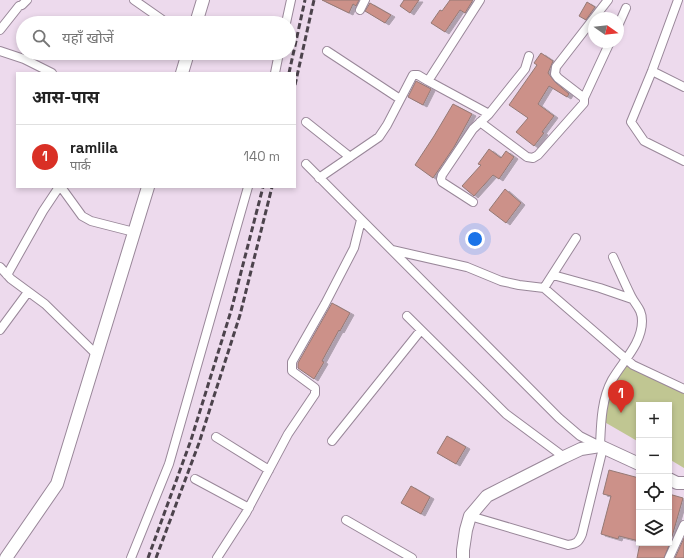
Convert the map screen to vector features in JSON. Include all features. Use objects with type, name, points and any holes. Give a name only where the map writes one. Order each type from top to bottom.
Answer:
[{"type":"street","points":[[0,30],[19,6],[27,0]]},
{"type":"street","points":[[134,0],[157,16]]},
{"type":"street","points":[[198,16],[203,0]]},
{"type":"street","points":[[288,16],[291,0]]},
{"type":"street","points":[[360,10],[365,0]]},
{"type":"street","points":[[428,81],[480,0]]},
{"type":"street","points":[[584,98],[558,78],[555,74],[556,68],[608,0]]},
{"type":"street","points":[[678,0],[652,71],[631,122],[644,141],[684,161]]},
{"type":"street","points":[[624,12],[626,8]]},
{"type":"street","points":[[480,122],[527,157],[533,158],[538,155],[584,103],[584,98],[607,48]]},
{"type":"street","points":[[0,51],[16,56]]},
{"type":"street","points":[[327,51],[400,99]]},
{"type":"street","points":[[473,202],[442,182],[442,175],[473,129],[489,114],[525,69],[529,56]]},
{"type":"street","points":[[26,60],[50,72]]},
{"type":"street","points":[[182,72],[186,60]]},
{"type":"street","points":[[274,72],[277,60]]},
{"type":"street","points":[[652,71],[684,86]]},
{"type":"street","points":[[319,178],[379,137],[387,125],[413,75],[418,75],[489,114]]},
{"type":"street","points":[[306,122],[350,157]]},
{"type":"street","points":[[306,164],[559,418],[580,436],[636,463]]},
{"type":"street","points":[[7,275],[43,211],[59,188]]},
{"type":"street","points":[[61,188],[82,216],[91,221],[134,232]]},
{"type":"street","points":[[4,555],[57,484],[148,188]]},
{"type":"street","points":[[131,558],[169,464],[248,188]]},
{"type":"street","points":[[217,558],[250,508],[288,434],[315,394],[315,388],[292,371],[292,362],[326,304],[354,248],[361,220]]},
{"type":"street","points":[[544,288],[576,238]]},
{"type":"street","points":[[391,250],[467,267],[519,285],[544,288],[633,365],[684,389]]},
{"type":"street","points":[[470,516],[568,545],[579,542],[602,447],[601,420],[606,396],[611,381],[641,333],[642,320],[639,306],[632,299],[613,257]]},
{"type":"street","points":[[0,267],[11,279],[45,304],[97,355]]},
{"type":"street","points":[[553,275],[600,288],[632,299]]},
{"type":"street","points":[[1,326],[28,292]]},
{"type":"street","points":[[406,316],[506,414],[564,457]]},
{"type":"street","points":[[332,441],[421,330]]},
{"type":"street","points":[[216,437],[269,470]]},
{"type":"street","points":[[463,558],[463,550],[470,516],[487,496],[581,449],[602,447]]},
{"type":"street","points":[[195,479],[250,508]]},
{"type":"street","points":[[672,480],[684,484]]},
{"type":"street","points":[[346,520],[412,558]]},
{"type":"street","points":[[669,558],[684,525]]},
{"type":"green space","points":[[626,359],[684,387],[684,468],[672,461],[672,402],[636,402],[636,440],[601,420],[611,381]]},
{"type":"building","points":[[322,0],[359,0],[356,6],[353,4],[349,13]]},
{"type":"building","points":[[404,0],[419,0],[410,13],[400,6]]},
{"type":"building","points":[[450,0],[473,0],[465,13],[460,10],[445,32],[431,23],[440,10],[442,11]]},
{"type":"building","points":[[587,2],[595,7],[592,12],[588,12],[588,17],[586,20],[579,16]]},
{"type":"building","points":[[370,3],[391,15],[385,23],[365,11]]},
{"type":"building","points":[[541,53],[553,61],[548,73],[555,82],[569,94],[567,97],[549,86],[538,104],[554,116],[534,146],[516,132],[528,118],[509,105],[537,65],[534,63]]},
{"type":"building","points":[[416,81],[431,89],[423,105],[408,97]]},
{"type":"building","points":[[453,104],[472,114],[454,147],[433,178],[415,165]]},
{"type":"building","points":[[489,149],[501,158],[506,151],[514,157],[499,179],[493,175],[474,196],[462,186],[481,165],[478,164]]},
{"type":"building","points":[[505,189],[521,203],[506,223],[489,210]]},
{"type":"building","points":[[332,303],[350,313],[322,361],[324,362],[314,379],[298,368],[298,363]]},
{"type":"building","points":[[447,436],[466,447],[456,464],[437,453]]},
{"type":"building","points":[[609,470],[636,477],[636,540],[619,536],[618,539],[601,534],[611,496],[603,494]]},
{"type":"building","points":[[411,486],[430,497],[421,514],[401,503]]},
{"type":"building","points":[[672,495],[683,498],[672,536]]},
{"type":"building","points":[[684,538],[684,558],[675,558]]},
{"type":"building","points":[[639,546],[669,546],[664,558],[637,558]]},
{"type":"railway","points":[[296,41],[305,0]]},
{"type":"railway","points":[[296,81],[314,0]]},
{"type":"railway","points":[[289,72],[292,60]]},
{"type":"railway","points":[[148,558],[191,440],[231,311],[263,188]]},
{"type":"railway","points":[[156,558],[199,443],[240,315],[272,188]]},
{"type":"place","name":"ramlila","points":[[621,413]]}]
